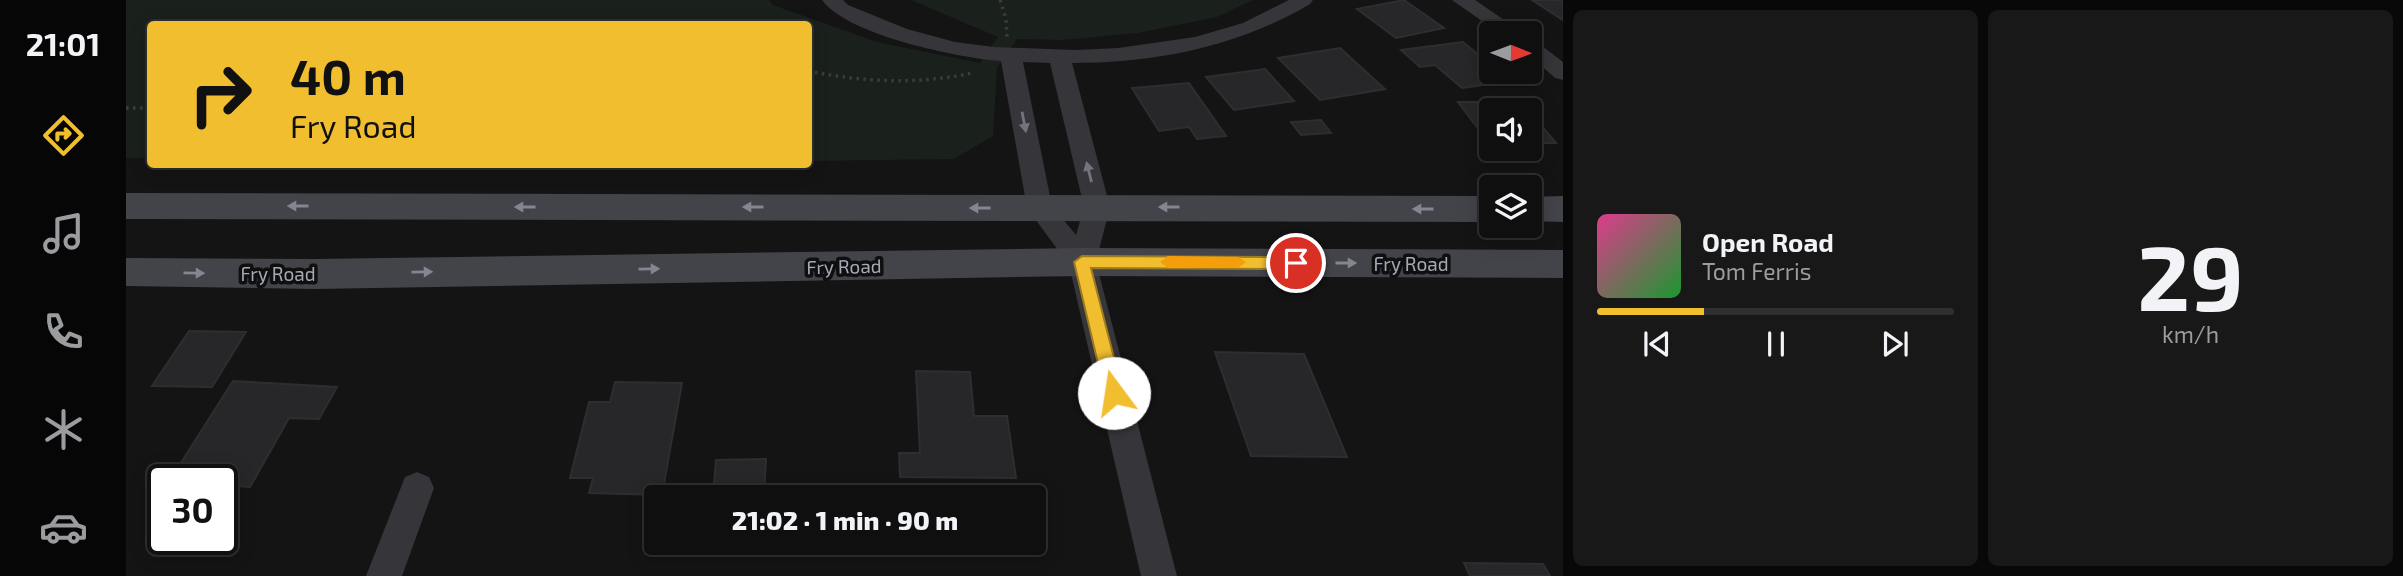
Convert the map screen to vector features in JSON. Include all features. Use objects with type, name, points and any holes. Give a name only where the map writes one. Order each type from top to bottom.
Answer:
[{"type":"main road","points":[[126,206],[1479,209]]},
{"type":"main road","points":[[1542,209],[1563,209]]},
{"type":"main road","name":"Fry Road","points":[[126,272],[315,274],[1082,262],[1563,264]]},
{"type":"street","points":[[832,0],[841,9],[921,40],[1007,54],[1059,56],[1124,53],[1181,46],[1232,34],[1278,15],[1303,0]]},
{"type":"street","points":[[1462,0],[1494,21]]},
{"type":"street","points":[[1007,54],[1040,208],[1082,262],[1159,576]]},
{"type":"street","points":[[1542,55],[1563,72]]},
{"type":"street","points":[[1059,56],[1097,206],[1082,262]]},
{"type":"street","points":[[384,576],[417,488]]},
{"type":"path","points":[[812,72],[865,83],[928,82],[986,69],[1007,54],[1006,19],[1000,0]]},
{"type":"path","points":[[126,108],[147,108]]},
{"type":"shaded area","points":[[126,0],[769,0],[773,5],[877,42],[980,63],[998,37],[911,0],[1253,0],[1217,17],[1138,33],[1062,40],[1017,39],[997,68],[993,136],[954,159],[812,161],[812,21],[147,21],[147,158],[126,158]]},
{"type":"building","points":[[1404,0],[1444,28],[1396,38],[1357,9]]},
{"type":"building","points":[[1532,0],[1563,0],[1563,20]]},
{"type":"building","points":[[1463,42],[1479,55],[1479,84],[1490,84],[1462,88],[1435,65],[1420,67],[1401,50]]},
{"type":"building","points":[[1340,48],[1385,89],[1320,100],[1278,58]]},
{"type":"building","points":[[1265,69],[1294,101],[1234,110],[1206,77]]},
{"type":"building","points":[[1189,83],[1226,136],[1197,139],[1189,127],[1159,131],[1132,88]]},
{"type":"building","points":[[1458,102],[1479,102],[1479,130]]},
{"type":"building","points":[[1321,120],[1331,133],[1301,135],[1291,122]]},
{"type":"building","points":[[1542,126],[1556,143],[1542,143]]},
{"type":"building","points":[[189,331],[246,332],[212,387],[152,386]]},
{"type":"building","points":[[1215,352],[1304,354],[1347,457],[1251,456]]},
{"type":"building","points":[[916,371],[970,372],[974,416],[1007,416],[1016,478],[900,477],[899,453],[920,453]]},
{"type":"building","points":[[233,381],[337,387],[319,419],[289,418],[250,487],[238,486],[238,464],[180,464]]},
{"type":"building","points":[[615,382],[682,383],[664,485],[644,485],[644,495],[589,493],[593,478],[570,478],[589,402],[610,402]]},
{"type":"building","points":[[766,459],[765,485],[714,485],[716,460]]},
{"type":"building","points":[[1464,563],[1543,564],[1550,576],[1470,576]]},
{"type":"slow traffic","points":[[1168,262],[1238,262]]},
{"type":"route","points":[[1114,393],[1082,262],[1296,263]]}]
